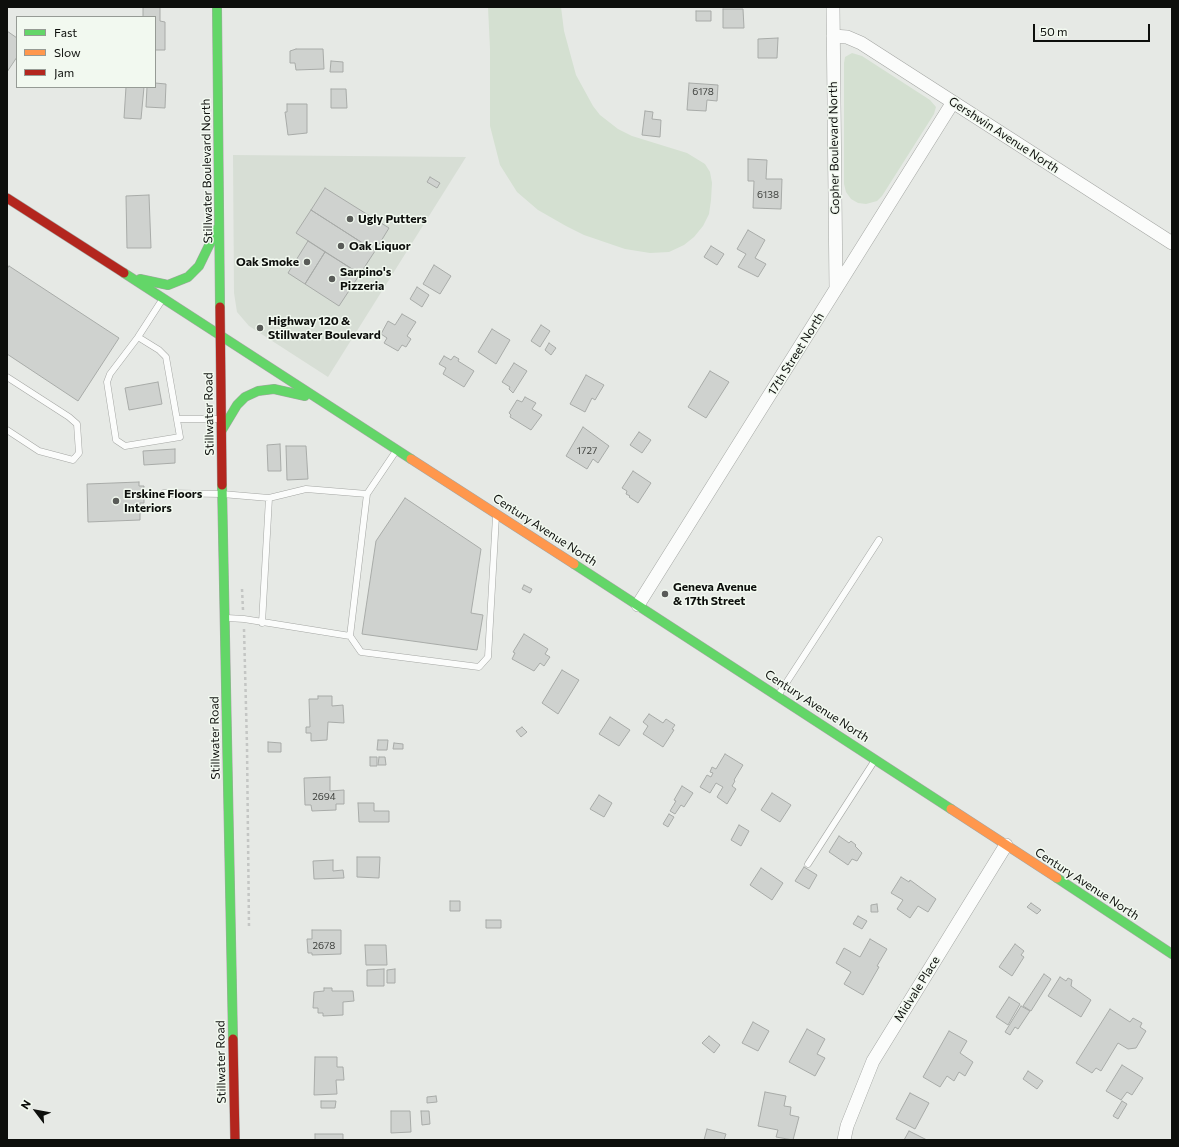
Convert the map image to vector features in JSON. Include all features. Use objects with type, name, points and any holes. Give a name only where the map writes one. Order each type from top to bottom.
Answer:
[{"type":"main road","name":"Stillwater Boulevard North","points":[[217,7],[220,336]]},
{"type":"main road","name":"Century Avenue North","points":[[7,198],[778,695],[1172,954]]},
{"type":"main road","points":[[129,276],[163,284],[182,281],[193,273],[199,266],[219,223]]},
{"type":"main road","name":"Stillwater Road","points":[[220,336],[235,1140]]},
{"type":"main road","points":[[221,432],[230,414],[237,405],[245,397],[258,391],[279,389],[322,401]]},
{"type":"street","name":"Gopher Boulevard North","points":[[833,7],[836,289]]},
{"type":"street","name":"Gershwin Avenue North","points":[[833,36],[847,37],[861,43],[1172,243]]},
{"type":"street","name":"17th Street North","points":[[638,605],[953,102]]},
{"type":"street","name":"Midvale Place","points":[[844,1140],[857,1099],[873,1061],[1006,845]]},
{"type":"lane","points":[[138,338],[159,350],[166,357],[180,437],[125,446],[116,440],[106,382],[110,374],[138,338],[163,298]]},
{"type":"lane","points":[[7,376],[69,417],[77,424],[78,454],[73,460],[39,451],[7,430]]},
{"type":"lane","points":[[177,419],[221,418]]},
{"type":"lane","points":[[397,449],[367,494],[350,636],[361,652],[480,667],[488,656],[496,513]]},
{"type":"lane","points":[[164,494],[222,494],[269,498],[306,489],[367,494]]},
{"type":"lane","points":[[262,623],[269,498]]},
{"type":"lane","points":[[778,695],[879,540]]},
{"type":"lane","points":[[225,618],[350,636]]},
{"type":"lane","points":[[808,864],[876,759]]},
{"type":"shaded area","points":[[233,155],[466,157],[328,377],[249,326],[237,312],[234,293]]},
{"type":"green space","points":[[488,7],[561,7],[564,31],[576,75],[593,106],[600,115],[618,129],[632,136],[687,153],[705,164],[710,172],[712,183],[709,214],[703,226],[694,237],[684,245],[669,252],[650,253],[625,249],[584,235],[566,226],[538,210],[517,192],[500,165],[490,126],[490,49]]},
{"type":"green space","points":[[852,53],[862,56],[930,100],[936,107],[934,114],[882,196],[877,201],[866,204],[858,203],[851,199],[846,192],[844,184],[844,63],[845,57]]},
{"type":"building","points":[[143,7],[160,7],[160,21],[165,22],[165,50],[156,50],[156,16],[143,16]]},
{"type":"building","points":[[723,9],[743,9],[744,28],[723,28]]},
{"type":"building","points":[[696,11],[711,11],[711,21],[696,21]]},
{"type":"building","points":[[7,31],[16,37],[16,58],[7,72]]},
{"type":"building","points":[[778,38],[777,58],[758,58],[758,39]]},
{"type":"building","points":[[296,49],[323,49],[324,69],[296,70],[295,63],[290,63],[290,51]]},
{"type":"building","points":[[331,61],[343,62],[343,72],[330,72]]},
{"type":"building","points":[[156,83],[166,84],[165,108],[146,107],[147,88],[156,88]]},
{"type":"building","points":[[689,83],[718,85],[717,101],[707,100],[706,111],[687,110]]},
{"type":"building","points":[[126,88],[144,88],[141,119],[124,118]]},
{"type":"building","points":[[331,89],[346,89],[347,108],[331,108]]},
{"type":"building","points":[[287,104],[307,104],[307,133],[288,135],[285,112],[287,112]]},
{"type":"building","points":[[645,111],[653,112],[652,119],[661,120],[660,137],[642,135]]},
{"type":"building","points":[[748,159],[767,160],[766,179],[782,179],[781,209],[753,208],[754,181],[748,181]]},
{"type":"building","points":[[430,177],[440,183],[437,188],[427,182]]},
{"type":"building","name":"Ugly Putters","points":[[325,188],[389,228],[375,251],[311,210]]},
{"type":"building","points":[[149,195],[151,248],[127,248],[126,196]]},
{"type":"building","name":"Oak Liquor","points":[[311,210],[375,251],[360,274],[296,233]]},
{"type":"building","points":[[748,230],[765,240],[755,258],[766,264],[758,277],[738,267],[746,254],[737,249]]},
{"type":"building","name":"Oak Smoke","points":[[308,241],[325,252],[305,284],[288,273]]},
{"type":"building","points":[[711,246],[724,254],[717,265],[704,257]]},
{"type":"building","name":"Sarpino's Pizzeria","points":[[325,252],[360,274],[339,306],[305,284]]},
{"type":"building","points":[[434,265],[451,276],[440,294],[423,284]]},
{"type":"building","points":[[9,266],[119,338],[78,401],[7,354],[7,269]]},
{"type":"building","points":[[417,287],[429,295],[422,307],[410,299]]},
{"type":"building","points":[[402,314],[416,322],[407,336],[411,339],[406,347],[402,345],[398,351],[384,343],[387,338],[381,334],[388,321],[395,325]]},
{"type":"building","points":[[541,325],[550,331],[540,347],[531,341]]},
{"type":"building","points":[[492,329],[510,340],[496,364],[478,352]]},
{"type":"building","points":[[549,343],[556,348],[551,355],[545,350]]},
{"type":"building","points":[[444,356],[451,360],[454,356],[459,359],[458,361],[474,371],[464,387],[443,374],[446,368],[439,364]]},
{"type":"building","points":[[514,363],[527,371],[513,393],[509,389],[510,387],[502,382]]},
{"type":"building","points":[[710,371],[729,382],[706,418],[688,407]]},
{"type":"building","points":[[586,375],[604,385],[595,400],[592,398],[585,412],[570,404]]},
{"type":"building","points":[[158,382],[162,404],[129,410],[125,388]]},
{"type":"building","points":[[525,397],[536,403],[532,409],[542,415],[531,430],[510,417],[511,415],[509,413],[517,400],[522,402]]},
{"type":"building","points":[[583,427],[609,446],[598,463],[593,459],[587,469],[566,456]]},
{"type":"building","points":[[639,432],[651,440],[642,453],[630,445]]},
{"type":"building","points":[[280,444],[281,471],[268,471],[267,445]]},
{"type":"building","points":[[286,446],[306,446],[308,479],[287,480]]},
{"type":"building","points":[[175,449],[175,463],[144,465],[143,451]]},
{"type":"building","points":[[633,471],[651,483],[638,503],[629,497],[630,496],[626,494],[627,491],[622,488]]},
{"type":"building","name":"Erskine Floors Interiors","points":[[139,482],[139,486],[144,486],[144,503],[140,503],[140,520],[88,522],[87,484]]},
{"type":"building","points":[[405,498],[481,549],[471,613],[483,615],[477,650],[362,634],[376,541]]},
{"type":"building","points":[[524,585],[532,589],[530,593],[522,589]]},
{"type":"building","points":[[524,634],[548,649],[545,654],[550,657],[544,666],[540,663],[534,671],[512,659],[515,653],[513,652]]},
{"type":"building","points":[[562,670],[579,680],[558,714],[542,703]]},
{"type":"building","points":[[318,696],[332,696],[332,706],[343,705],[344,723],[328,722],[327,740],[311,741],[311,733],[306,733],[306,727],[310,727],[309,699],[318,699]]},
{"type":"building","points":[[649,714],[663,723],[666,719],[675,725],[672,729],[674,730],[663,747],[643,734],[648,726],[643,722]]},
{"type":"building","points":[[610,717],[630,730],[619,746],[599,734]]},
{"type":"building","points":[[522,727],[527,732],[521,737],[516,731]]},
{"type":"building","points":[[378,740],[388,740],[387,750],[377,750]]},
{"type":"building","points":[[268,742],[281,743],[281,752],[268,752]]},
{"type":"building","points":[[394,743],[403,744],[403,749],[393,749]]},
{"type":"building","points":[[725,754],[743,765],[732,786],[736,789],[727,804],[717,797],[723,787],[716,783],[710,793],[700,787],[707,775],[711,777],[713,773],[710,772],[712,767],[716,769]]},
{"type":"building","points":[[370,757],[377,757],[377,766],[370,766]]},
{"type":"building","points":[[379,757],[385,757],[386,765],[378,765]]},
{"type":"building","points":[[330,777],[330,791],[344,790],[344,804],[336,804],[336,810],[312,811],[311,805],[305,805],[304,778]]},
{"type":"building","points":[[682,786],[693,793],[684,807],[681,805],[675,814],[670,811]]},
{"type":"building","points":[[772,793],[791,805],[780,822],[761,810]]},
{"type":"building","points":[[599,795],[612,803],[604,817],[590,809]]},
{"type":"building","points":[[358,803],[374,803],[374,811],[389,811],[389,822],[359,822]]},
{"type":"building","points":[[669,814],[674,817],[668,827],[663,824]]},
{"type":"building","points":[[739,825],[749,831],[741,846],[731,840]]},
{"type":"building","points":[[839,836],[849,843],[851,841],[862,853],[857,861],[852,859],[848,865],[829,852]]},
{"type":"building","points":[[357,857],[380,857],[379,878],[357,877]]},
{"type":"building","points":[[333,860],[333,871],[343,870],[344,878],[314,879],[313,861]]},
{"type":"building","points":[[804,867],[817,875],[809,889],[795,881]]},
{"type":"building","points":[[761,868],[783,883],[772,900],[750,885]]},
{"type":"building","points":[[901,877],[909,882],[910,880],[936,899],[928,912],[918,906],[910,918],[897,909],[903,900],[891,893]]},
{"type":"building","points":[[450,901],[460,901],[460,911],[450,911]]},
{"type":"building","points":[[1031,903],[1041,910],[1037,914],[1027,907]]},
{"type":"building","points":[[877,904],[878,912],[871,912],[871,905]]},
{"type":"building","points":[[858,916],[867,921],[862,929],[853,924]]},
{"type":"building","points":[[486,920],[501,920],[501,928],[486,928]]},
{"type":"building","points":[[312,930],[341,930],[341,954],[312,955],[312,953],[308,953],[307,939],[312,939]]},
{"type":"building","points":[[870,939],[887,949],[877,966],[879,967],[863,995],[844,984],[851,972],[836,963],[844,948],[860,957]]},
{"type":"building","points":[[1015,944],[1024,951],[1021,955],[1024,957],[1012,976],[999,967]]},
{"type":"building","points":[[365,945],[386,945],[387,965],[366,965]]},
{"type":"building","points":[[384,969],[384,986],[367,986],[367,970]]},
{"type":"building","points":[[395,969],[395,983],[387,983],[387,970]]},
{"type":"building","points":[[1044,974],[1051,979],[1031,1011],[1023,1006]]},
{"type":"building","points":[[1060,977],[1066,981],[1068,978],[1072,980],[1071,986],[1091,1000],[1081,1017],[1048,996]]},
{"type":"building","points":[[324,988],[332,988],[332,991],[353,991],[354,1001],[343,1002],[343,1015],[323,1016],[323,1013],[318,1013],[318,1008],[313,1008],[314,992],[324,991]]},
{"type":"building","points":[[1009,997],[1020,1004],[1008,1025],[996,1017]]},
{"type":"building","points":[[1021,1006],[1030,1011],[1018,1029],[1015,1027],[1010,1035],[1005,1032]]},
{"type":"building","points":[[1110,1009],[1130,1022],[1133,1018],[1142,1023],[1140,1027],[1146,1031],[1136,1048],[1128,1049],[1118,1043],[1101,1071],[1096,1068],[1092,1073],[1076,1063]]},
{"type":"building","points":[[753,1022],[769,1031],[758,1051],[742,1043]]},
{"type":"building","points":[[807,1029],[825,1039],[817,1054],[825,1058],[815,1076],[789,1062]]},
{"type":"building","points":[[949,1031],[967,1041],[960,1053],[973,1062],[965,1076],[959,1072],[954,1081],[947,1076],[940,1087],[923,1077]]},
{"type":"building","points":[[709,1036],[720,1045],[714,1053],[702,1043]]},
{"type":"building","points":[[315,1057],[337,1057],[337,1067],[343,1067],[344,1080],[336,1080],[337,1094],[314,1095]]},
{"type":"building","points":[[1122,1065],[1143,1078],[1132,1095],[1127,1092],[1121,1100],[1106,1091]]},
{"type":"building","points":[[1028,1071],[1043,1081],[1037,1089],[1023,1079]]},
{"type":"building","points":[[765,1092],[786,1096],[784,1106],[791,1107],[790,1115],[799,1117],[793,1140],[776,1137],[778,1130],[758,1126]]},
{"type":"building","points":[[910,1093],[929,1103],[915,1129],[896,1119]]},
{"type":"building","points":[[436,1096],[437,1102],[427,1103],[427,1097]]},
{"type":"building","points":[[321,1101],[336,1101],[335,1108],[321,1108]]},
{"type":"building","points":[[1122,1101],[1127,1104],[1118,1119],[1113,1116]]},
{"type":"building","points":[[391,1111],[410,1111],[411,1132],[391,1133]]},
{"type":"building","points":[[421,1111],[429,1111],[430,1124],[422,1125]]},
{"type":"building","points":[[707,1129],[726,1134],[724,1140],[704,1140]]},
{"type":"building","points":[[909,1131],[927,1140],[904,1140]]},
{"type":"building","points":[[315,1134],[343,1134],[343,1140],[315,1140]]},
{"type":"traffic: fast","points":[[217,7],[220,307]]},
{"type":"traffic: fast","points":[[140,279],[168,285],[188,277],[199,266],[217,229]]},
{"type":"traffic: fast","points":[[124,273],[411,459]]},
{"type":"traffic: fast","points":[[222,430],[237,405],[245,397],[258,391],[274,389],[305,396]]},
{"type":"traffic: fast","points":[[222,485],[233,1039]]},
{"type":"traffic: fast","points":[[574,564],[951,809]]},
{"type":"traffic: fast","points":[[1057,878],[1172,954]]},
{"type":"traffic: slow","points":[[411,459],[574,564]]},
{"type":"traffic: slow","points":[[951,809],[1057,878]]},
{"type":"traffic: jam","points":[[7,198],[124,273]]},
{"type":"traffic: jam","points":[[220,307],[222,485]]},
{"type":"traffic: jam","points":[[233,1039],[235,1140]]},
{"type":"place","name":"Ugly Putters","points":[[350,219]]},
{"type":"place","name":"Oak Liquor","points":[[341,246]]},
{"type":"place","name":"Oak Smoke","points":[[307,262]]},
{"type":"place","name":"Sarpino's Pizzeria","points":[[332,279]]},
{"type":"place","name":"Highway 120 & Stillwater Boulevard","points":[[260,328]]},
{"type":"place","name":"Erskine Floors Interiors","points":[[116,501]]},
{"type":"place","name":"Geneva Avenue & 17th Street","points":[[665,594]]}]
